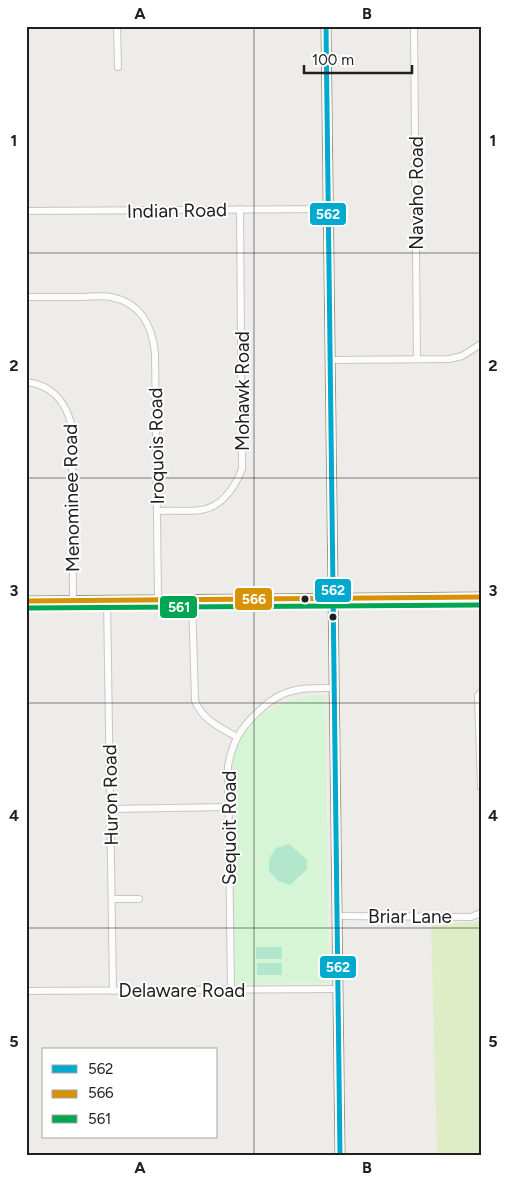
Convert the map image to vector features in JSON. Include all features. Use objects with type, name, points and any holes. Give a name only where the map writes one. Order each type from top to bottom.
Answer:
[{"type":"street","points":[[117,26],[118,68]]},
{"type":"street","points":[[326,26],[340,1155]]},
{"type":"street","name":"Navaho Road","points":[[414,26],[417,359]]},
{"type":"street","name":"Mohawk Road","points":[[157,511],[202,510],[214,505],[232,490],[242,469],[240,209]]},
{"type":"street","name":"Indian Road","points":[[26,211],[328,209]]},
{"type":"street","name":"Iroquois Road","points":[[26,297],[110,296],[128,303],[138,310],[154,336],[158,599]]},
{"type":"street","points":[[330,360],[448,359],[462,356],[481,344]]},
{"type":"street","name":"Menominee Road","points":[[26,382],[49,389],[60,398],[68,412],[72,427],[73,600]]},
{"type":"street","points":[[26,600],[481,597]]},
{"type":"street","points":[[192,598],[195,701],[199,712],[214,725],[237,737]]},
{"type":"street","name":"Huron Road","points":[[106,600],[113,990]]},
{"type":"street","name":"Sequoit Road","points":[[231,990],[228,766],[231,749],[242,728],[254,715],[280,695],[311,688],[334,688]]},
{"type":"street","points":[[481,692],[478,696],[481,787]]},
{"type":"street","points":[[110,809],[228,807]]},
{"type":"street","points":[[112,899],[139,899]]},
{"type":"street","name":"Briar Lane","points":[[337,916],[471,917],[481,913]]},
{"type":"street","name":"Delaware Road","points":[[26,991],[338,989]]},
{"type":"green space","points":[[316,695],[325,697],[329,983],[235,984],[231,766],[241,737],[262,715],[278,705]]},
{"type":"green space","points":[[289,844],[307,860],[307,869],[290,885],[278,881],[269,871],[269,859],[276,848]]},
{"type":"green space","points":[[481,921],[481,1155],[437,1155],[431,926]]},
{"type":"green space","points":[[256,947],[282,947],[282,959],[256,959]]},
{"type":"green space","points":[[257,963],[282,963],[282,975],[257,975]]},
{"type":"transit line","name":"562","points":[[326,26],[340,1155]]},
{"type":"transit line","name":"566","points":[[26,601],[481,597]]},
{"type":"transit line","name":"561","points":[[26,608],[481,605]]}]
